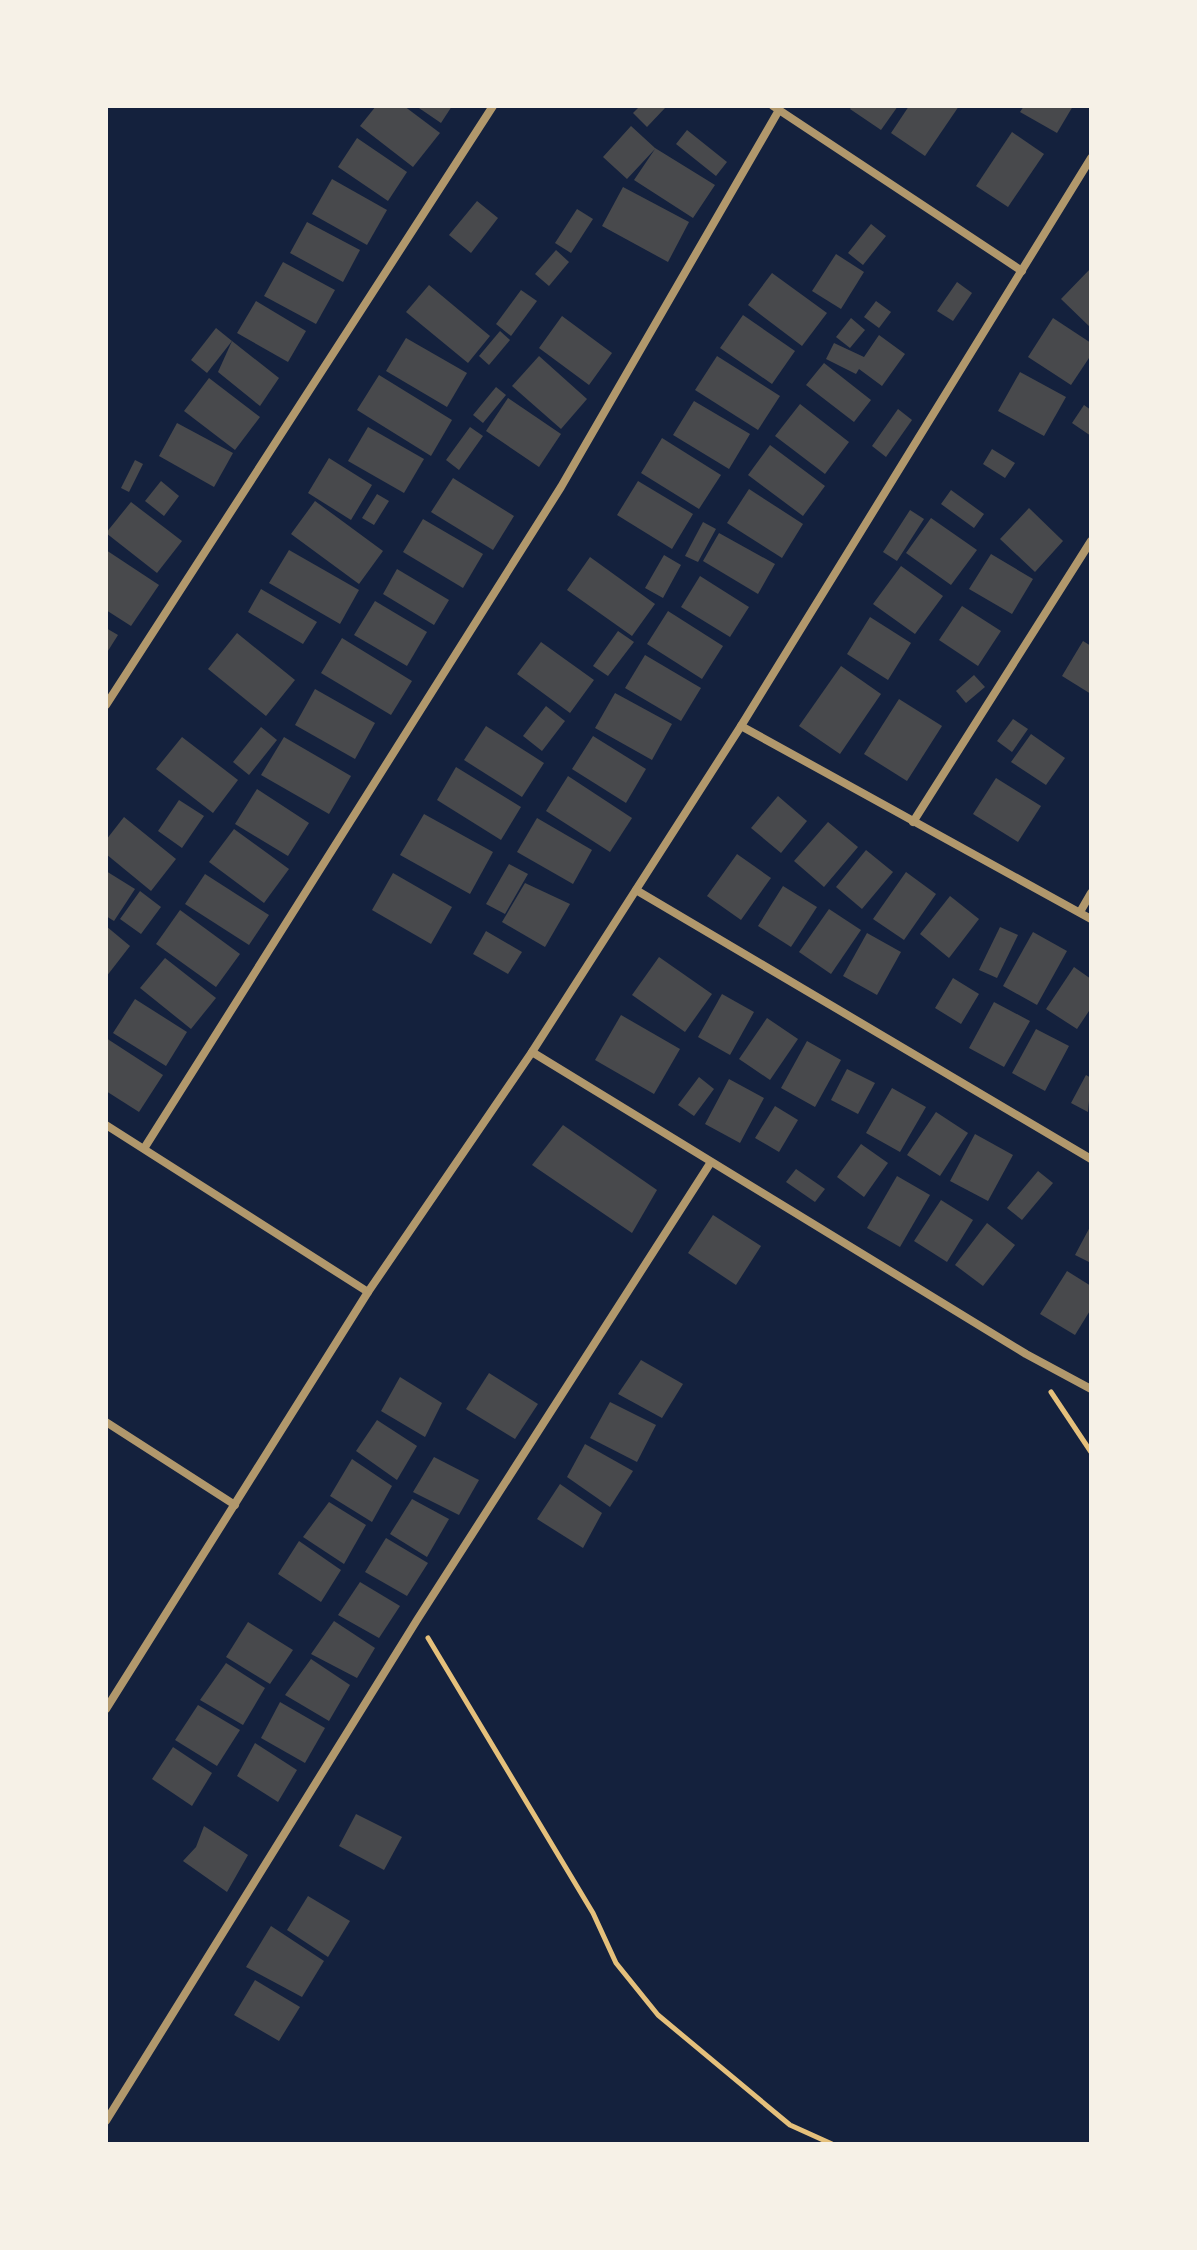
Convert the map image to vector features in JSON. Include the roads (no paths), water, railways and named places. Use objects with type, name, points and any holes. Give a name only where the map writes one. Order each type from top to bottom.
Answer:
[{"type":"street","points":[[106,705],[493,106]]},
{"type":"street","points":[[145,1147],[561,487],[776,108],[1022,271]]},
{"type":"street","points":[[106,1709],[368,1292],[532,1052],[741,726],[1091,158]]},
{"type":"street","points":[[913,822],[1091,541]]},
{"type":"street","points":[[741,726],[1091,919]]},
{"type":"street","points":[[636,890],[1091,1159]]},
{"type":"street","points":[[1080,912],[1091,893]]},
{"type":"street","points":[[532,1052],[1026,1354],[1091,1389]]},
{"type":"street","points":[[106,1125],[145,1147],[368,1292]]},
{"type":"street","points":[[106,2121],[417,1620],[711,1162]]},
{"type":"street","points":[[106,1422],[235,1505]]}]
